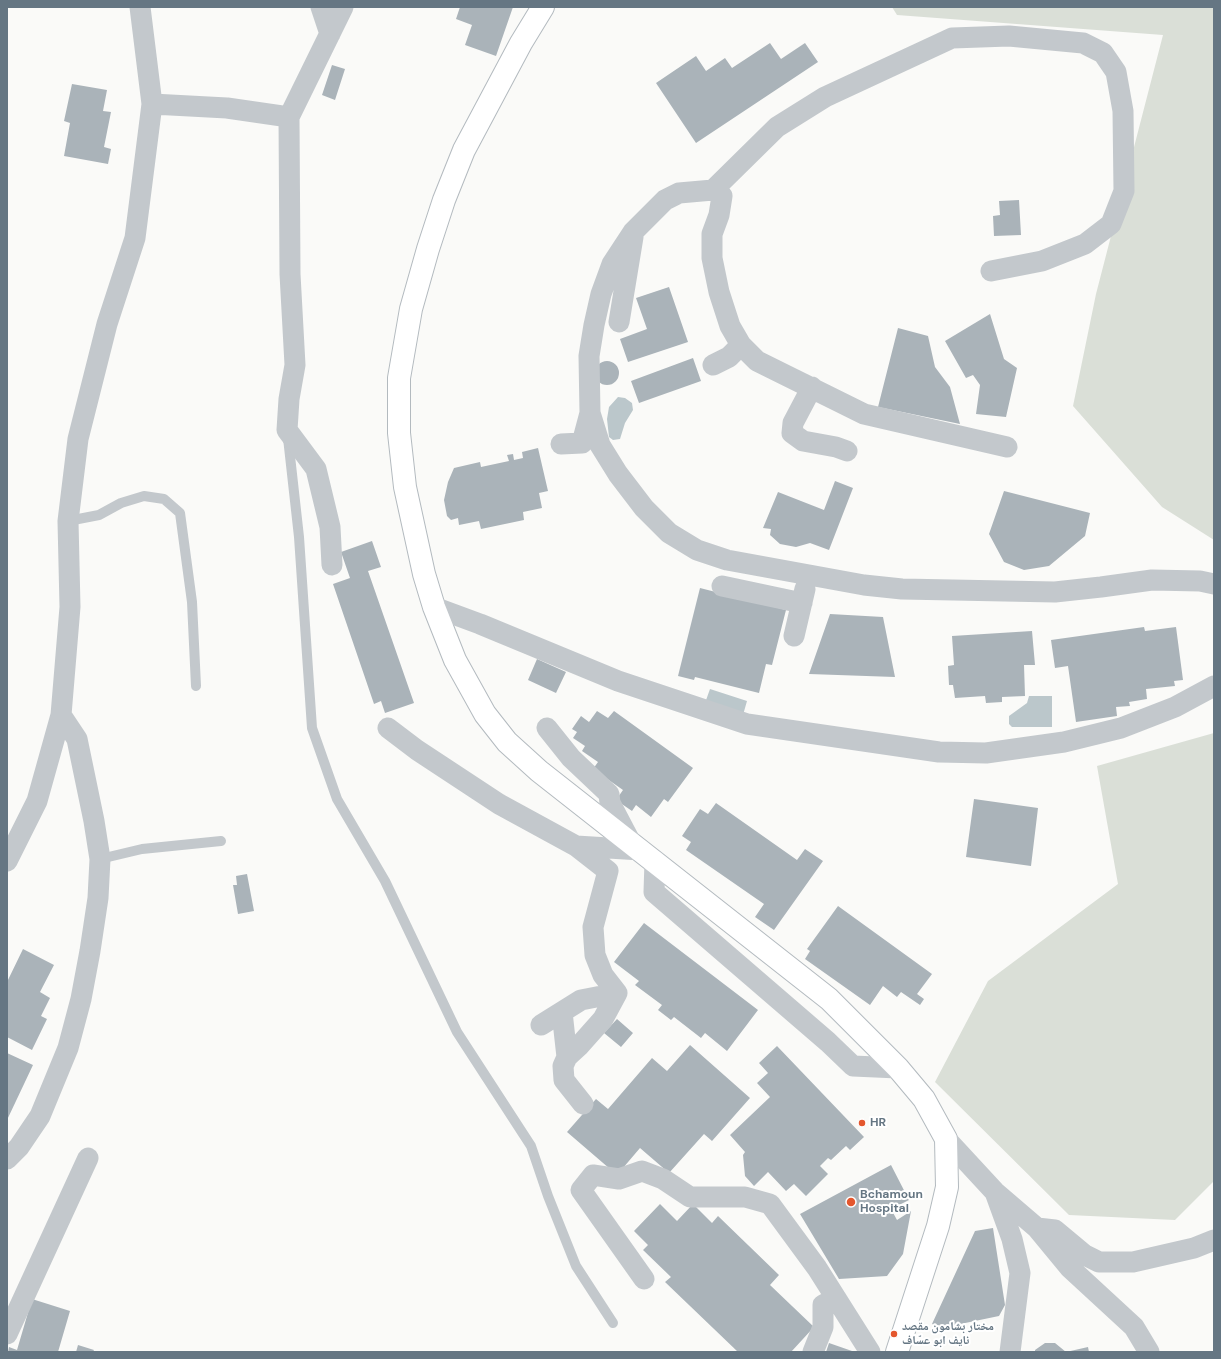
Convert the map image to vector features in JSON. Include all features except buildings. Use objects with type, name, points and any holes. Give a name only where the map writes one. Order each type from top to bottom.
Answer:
[{"type":"main road","points":[[543,7],[521,43],[464,150],[444,200],[411,309],[399,378],[399,433],[405,487],[424,574],[447,642],[466,683],[485,714],[507,742],[539,771],[829,999],[898,1068],[924,1099],[946,1139],[947,1187],[942,1211],[897,1352]]},
{"type":"street","points":[[7,862],[37,801],[61,714],[70,607],[68,521],[78,438],[107,324],[135,238],[152,104],[140,7]]},
{"type":"street","points":[[321,7],[330,34]]},
{"type":"street","points":[[332,565],[330,527],[316,469],[288,430],[289,399],[295,365],[290,274],[289,117],[343,7]]},
{"type":"street","points":[[713,190],[777,127],[824,97],[952,38],[1009,36],[1083,43],[1103,53],[1116,72],[1123,111],[1124,191],[1111,224],[1084,244],[1042,261],[991,271]]},
{"type":"street","points":[[152,104],[227,108],[289,117]]},
{"type":"street","points":[[561,444],[582,443],[590,413],[590,356],[594,325],[601,294],[612,264],[633,232],[665,200],[679,193],[713,190],[722,196],[719,215],[712,234],[712,258],[721,299],[730,326],[741,345],[757,362],[812,387],[864,414],[1007,447]]},
{"type":"street","points":[[619,322],[633,232]]},
{"type":"street","points":[[713,365],[729,357],[741,345]]},
{"type":"street","points":[[812,387],[792,422],[792,433],[803,441],[836,447],[847,451]]},
{"type":"street","points":[[590,413],[600,445],[618,474],[644,508],[669,533],[697,550],[727,560],[864,585],[902,589],[1055,592],[1152,580],[1200,581],[1214,584]]},
{"type":"street","points":[[794,636],[809,575]]},
{"type":"street","points":[[722,586],[802,603]]},
{"type":"street","points":[[434,607],[480,624],[618,681],[747,724],[939,752],[986,753],[1064,742],[1121,728],[1175,707],[1214,686]]},
{"type":"street","points":[[7,1159],[19,1147],[40,1116],[68,1048],[90,951],[98,898],[100,859],[94,820],[77,739],[61,714]]},
{"type":"street","points":[[388,728],[417,750],[500,804],[576,846],[608,871],[593,927],[595,955],[603,975],[617,993]]},
{"type":"street","points":[[548,728],[571,758],[609,794],[610,803],[642,851],[654,892],[854,1066],[898,1068]]},
{"type":"street","points":[[576,846],[642,851]]},
{"type":"street","points":[[541,1025],[581,1000],[617,993]]},
{"type":"street","points":[[583,1104],[564,1080],[563,1066],[567,1057],[579,1046],[603,1018],[617,993]]},
{"type":"street","points":[[562,1012],[567,1057]]},
{"type":"street","points":[[946,1139],[995,1192],[1037,1228],[1070,1268],[1134,1326],[1149,1352]]},
{"type":"street","points":[[7,1334],[88,1158]]},
{"type":"street","points":[[644,1278],[581,1190],[593,1175],[619,1180],[642,1171],[663,1179],[690,1197],[745,1197],[770,1204],[836,1298],[870,1352]]},
{"type":"street","points":[[995,1192],[1012,1239],[1020,1273],[1010,1352]]},
{"type":"street","points":[[1037,1228],[1055,1230],[1085,1255],[1098,1262],[1133,1262],[1194,1248],[1214,1240]]},
{"type":"street","points":[[813,1352],[823,1327],[823,1305],[836,1298]]},
{"type":"lane","points":[[288,430],[299,537],[312,728],[337,799],[385,881],[457,1032],[531,1146],[548,1196],[576,1266],[612,1323]]},
{"type":"lane","points":[[68,521],[99,515],[121,503],[144,496],[164,499],[180,513],[192,602],[196,686]]},
{"type":"lane","points":[[100,859],[142,849],[221,841]]},
{"type":"shaded area","points":[[892,7],[1214,7],[1214,540],[1162,507],[1073,406],[1096,294],[1163,35],[897,15]]},
{"type":"shaded area","points":[[618,397],[625,398],[632,403],[633,410],[625,423],[620,439],[613,440],[609,437],[607,419],[609,407]]},
{"type":"shaded area","points":[[710,689],[747,701],[743,715],[705,703]]},
{"type":"shaded area","points":[[1029,696],[1052,696],[1052,727],[1012,727],[1009,724],[1009,716],[1027,703]]},
{"type":"shaded area","points":[[1214,733],[1214,1181],[1175,1220],[1069,1215],[935,1082],[988,981],[1118,884],[1097,766]]},
{"type":"place","name":"HR","points":[[862,1123]]},
{"type":"place","name":"Bchamoun Hospital","points":[[851,1202]]},
{"type":"place","name":"مختار بشامون مقصد نايف ابو عسّاف","points":[[894,1334]]}]
